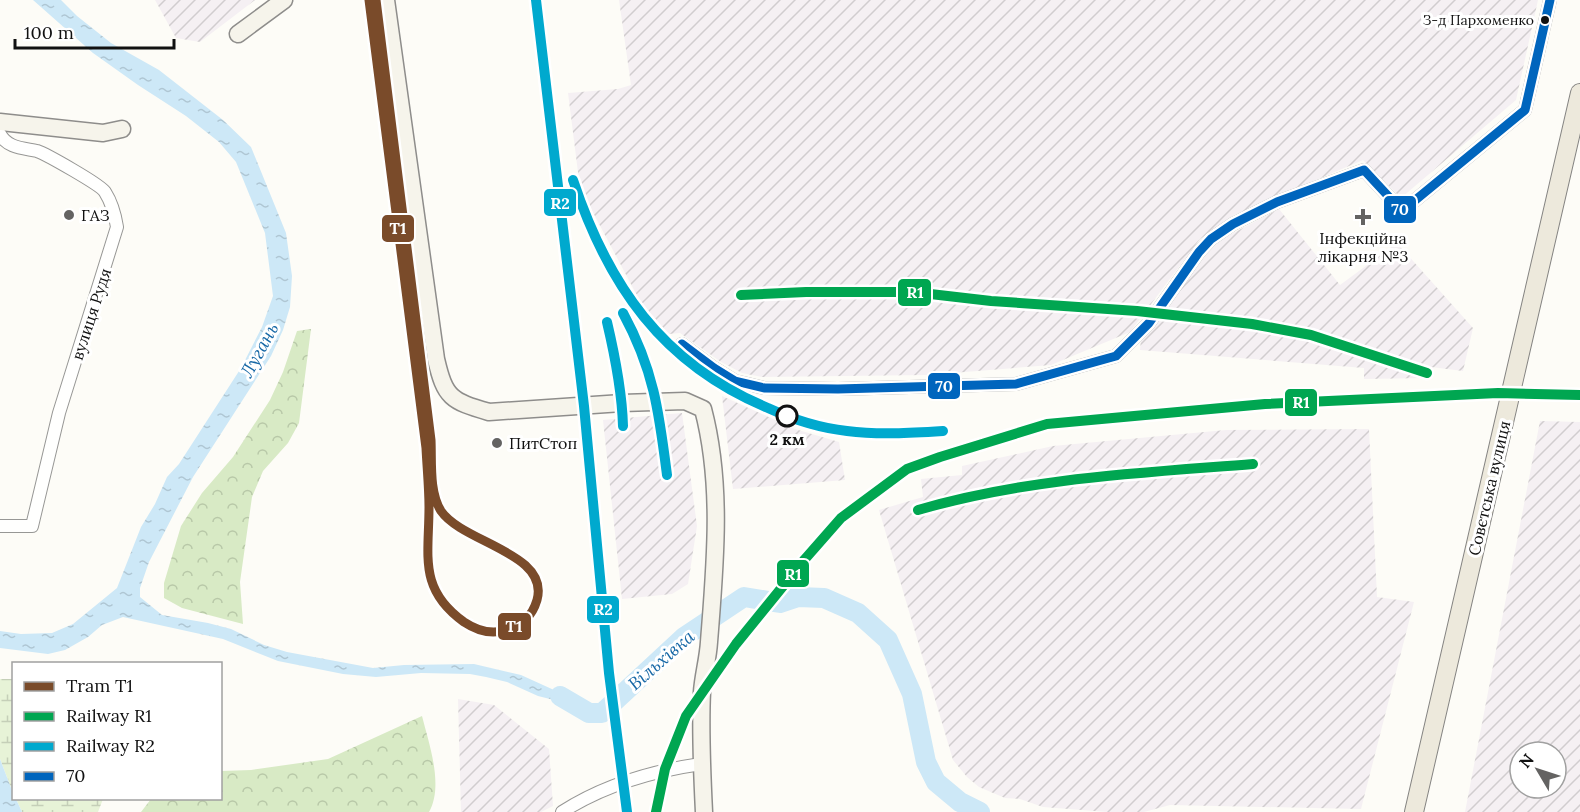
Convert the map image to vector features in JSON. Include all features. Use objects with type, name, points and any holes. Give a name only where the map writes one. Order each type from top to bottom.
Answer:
[{"type":"main road","name":"Совєтська вулиця","points":[[1414,812],[1580,93]]},
{"type":"street","points":[[238,34],[284,0]]},
{"type":"street","points":[[386,0],[436,359],[442,386],[455,399],[469,407],[489,412],[686,401],[703,409],[710,435],[717,501],[709,645],[702,691],[701,764],[704,812]]},
{"type":"street","points":[[682,344],[735,381],[764,388],[838,389],[1016,384],[1116,356],[1149,324],[1199,252],[1211,239],[1233,224],[1277,202],[1364,170],[1402,211],[1525,110],[1550,0]]},
{"type":"street","points":[[0,122],[103,133],[122,129]]},
{"type":"street","name":"вулиця Рудя","points":[[0,134],[3,140],[13,146],[39,152],[104,189],[114,208],[117,227],[59,413],[32,526],[0,525]]},
{"type":"street","points":[[570,810],[601,789],[665,769],[701,764]]},
{"type":"shaded area","points":[[155,0],[255,0],[200,42],[176,38]]},
{"type":"shaded area","points":[[619,0],[1538,0],[1516,100],[1401,198],[1363,160],[1234,215],[1200,239],[1130,332],[1051,365],[927,375],[762,377],[742,373],[721,362],[680,333],[669,334],[641,303],[580,188],[568,93],[618,89],[631,85]]},
{"type":"shaded area","points":[[1279,209],[1340,285],[1397,243],[1473,328],[1463,371],[1431,367],[1427,378],[1364,379],[1364,368],[1140,350],[1141,338],[1156,324],[1195,268],[1218,241]]},
{"type":"shaded area","points":[[722,396],[795,429],[839,442],[845,480],[733,489]]},
{"type":"shaded area","points":[[682,413],[697,526],[688,584],[672,594],[622,599],[603,420]]},
{"type":"shaded area","points":[[1540,421],[1580,422],[1580,812],[1465,812]]},
{"type":"shaded area","points":[[1369,429],[1377,597],[1414,602],[1361,809],[1170,805],[1144,812],[1108,812],[1043,807],[1020,799],[1005,798],[979,787],[967,777],[953,760],[879,510],[923,497],[921,479],[962,475],[962,466],[1053,446],[1226,430]]},
{"type":"shaded area","points":[[458,699],[494,705],[549,749],[553,806],[541,812],[461,812]]},
{"type":"green space","points":[[311,329],[299,423],[288,443],[263,471],[252,497],[240,582],[243,624],[182,608],[164,598],[164,583],[181,526],[202,493],[233,457],[270,400],[283,372],[297,331]]},
{"type":"green space","points":[[0,679],[12,679],[12,790],[0,759]]},
{"type":"green space","points":[[422,716],[435,778],[433,802],[429,812],[141,812],[150,800],[222,800],[222,771],[251,770],[328,759]]},
{"type":"green space","points":[[16,800],[103,800],[98,812],[22,812]]},
{"type":"water","name":"Лугань","points":[[33,0],[61,0],[111,43],[159,70],[223,120],[251,147],[286,233],[292,276],[290,307],[283,330],[271,356],[193,477],[149,562],[140,588],[140,597],[162,615],[231,629],[264,645],[287,652],[373,668],[474,664],[521,675],[587,705],[580,712],[566,703],[538,696],[507,682],[486,677],[470,674],[421,673],[376,677],[343,674],[278,661],[223,639],[123,617],[102,625],[88,637],[65,650],[48,654],[0,648],[0,631],[21,634],[52,633],[73,624],[117,588],[141,527],[155,504],[167,477],[179,464],[241,368],[262,327],[273,296],[265,233],[236,162],[219,142],[186,116],[93,53]]},
{"type":"water","points":[[0,759],[12,790],[12,800],[16,800],[22,812],[0,812]]},
{"type":"waterway","name":"Вільхівка","points":[[560,696],[589,713],[602,713],[684,637],[744,597],[780,603],[798,597],[824,598],[858,613],[888,640],[912,694],[926,762],[936,782],[960,802],[980,812]]},
{"type":"tram line","name":"T1","points":[[369,0],[426,448],[429,570],[439,597],[449,610],[464,622],[489,632],[506,630],[517,626],[529,616],[537,600],[538,584],[531,571],[518,560],[452,522],[441,511],[435,495],[431,440],[376,0]]},
{"type":"rail line","name":"R2","points":[[536,0],[584,406],[609,673],[627,812]]},
{"type":"rail line","name":"R2","points":[[573,180],[603,254],[622,287],[644,317],[669,344],[698,369],[731,390],[768,408],[816,425],[837,430],[871,433],[943,431]]},
{"type":"rail line","name":"R1","points":[[741,295],[806,292],[913,292],[991,301],[1137,311],[1252,324],[1311,335],[1427,373]]},
{"type":"rail line","name":"R2","points":[[623,313],[642,354],[654,392],[667,475]]},
{"type":"rail line","name":"R2","points":[[607,322],[618,373],[623,426]]},
{"type":"rail line","name":"R1","points":[[656,812],[665,769],[686,716],[736,644],[841,518],[907,469],[1047,424],[1265,404],[1498,393],[1580,395]]},
{"type":"rail line","name":"R1","points":[[918,510],[959,499],[1084,478],[1253,464]]},
{"type":"transit line","name":"70","points":[[682,344],[735,381],[764,388],[838,389],[1016,384],[1116,356],[1149,323],[1199,252],[1211,239],[1233,224],[1277,202],[1364,170],[1402,211],[1525,110],[1550,0]]},
{"type":"place","name":"З-д Пархоменко","points":[[1545,20]]},
{"type":"place","name":"ГАЗ","points":[[69,215]]},
{"type":"place","name":"Інфекційна лікарня №3","points":[[1363,217]]},
{"type":"place","name":"2 км","points":[[787,416]]},
{"type":"place","name":"ПитСтоп","points":[[497,443]]}]
